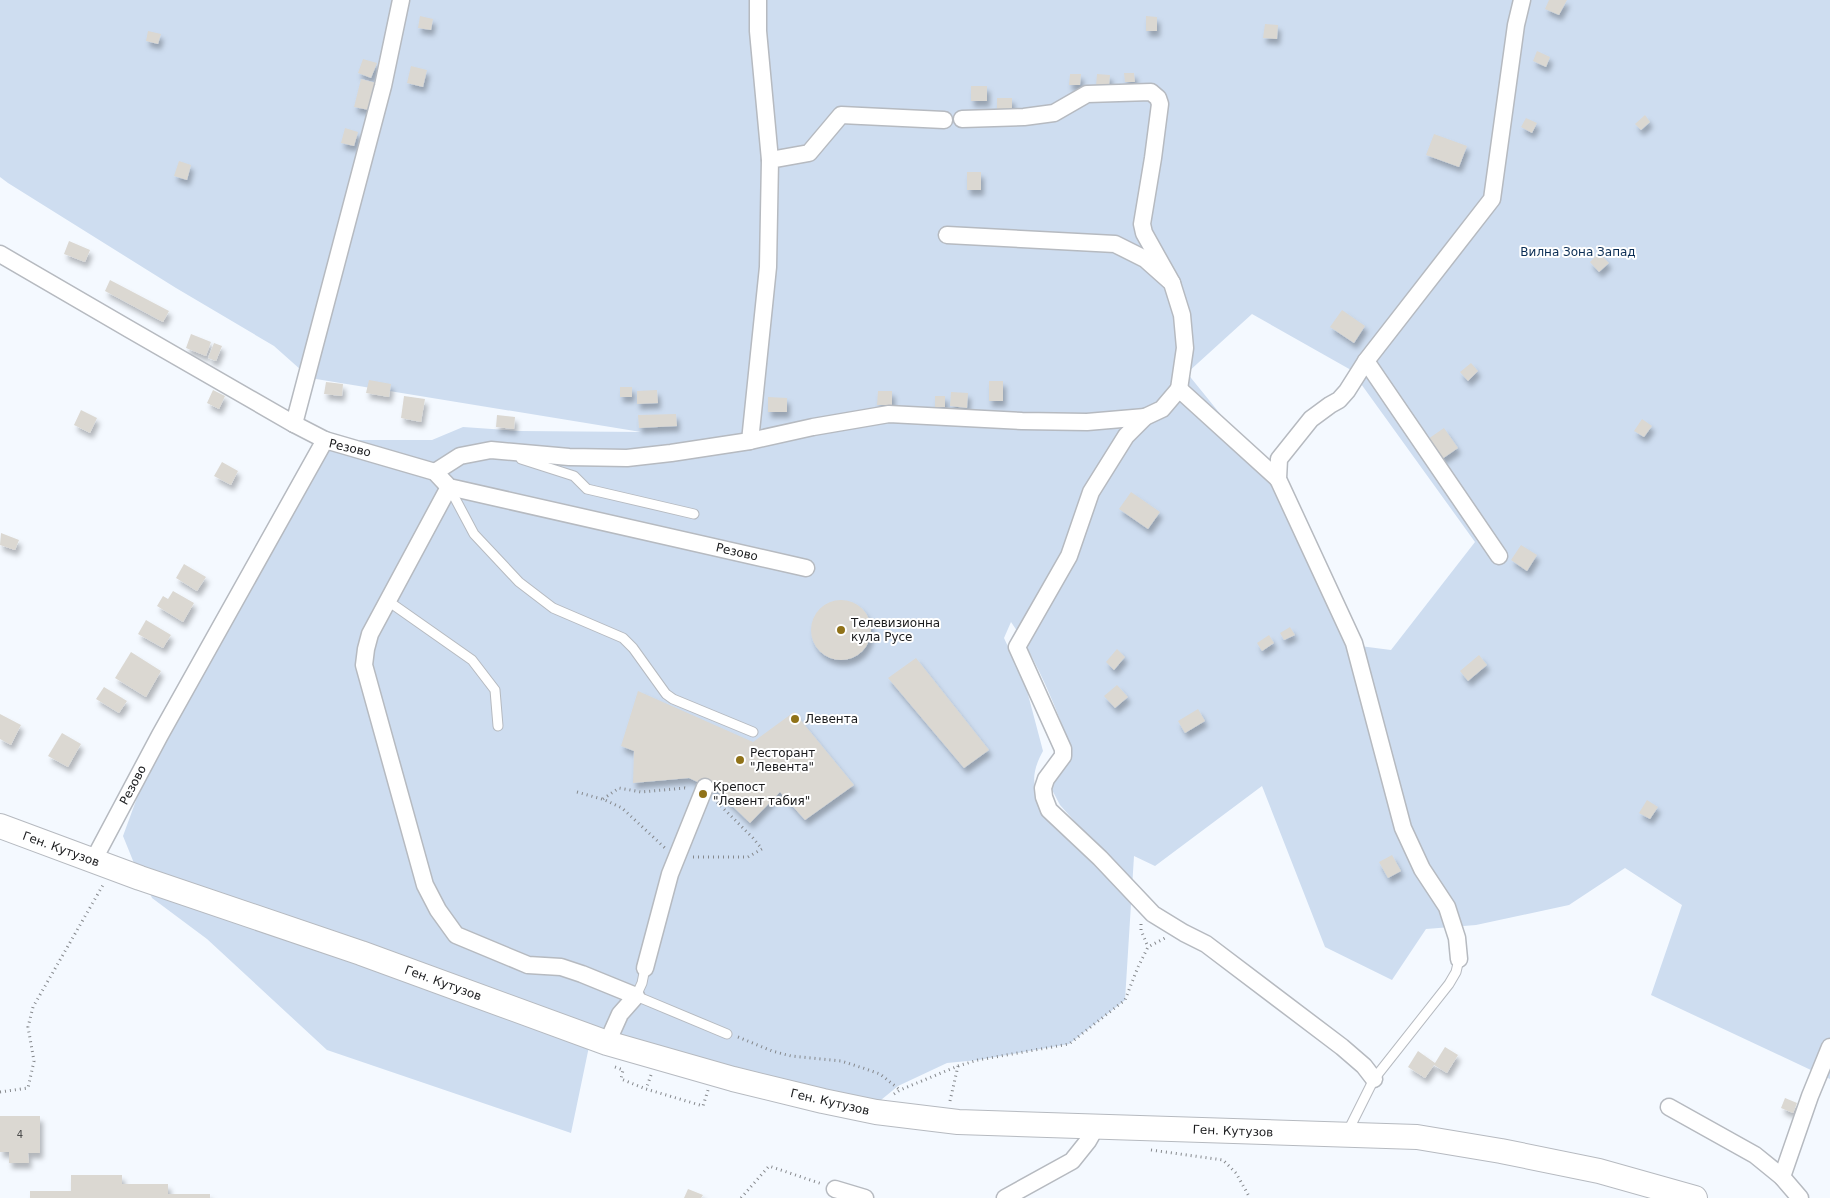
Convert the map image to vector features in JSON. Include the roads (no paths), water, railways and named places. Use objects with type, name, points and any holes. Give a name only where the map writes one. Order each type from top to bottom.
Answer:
[{"type":"street","points":[[294,424],[383,86],[401,0]]},
{"type":"street","points":[[750,441],[768,267],[770,160],[758,31],[758,0]]},
{"type":"street","points":[[1278,479],[1279,459],[1311,419],[1339,400],[1366,361],[1492,199],[1516,25],[1522,0]]},
{"type":"street","points":[[962,118],[1024,117],[1054,113],[1087,94],[1151,92],[1158,98],[1160,104],[1156,142],[1142,224],[1144,233],[1172,283],[1182,315],[1185,348],[1179,389],[1162,409],[1145,417],[1126,436],[1090,492],[1069,556],[1017,647],[1063,749],[1063,756],[1046,779],[1043,788],[1049,810],[1100,858],[1154,914],[1206,944],[1342,1047],[1364,1066],[1374,1079]]},
{"type":"street","points":[[770,160],[809,153],[841,115],[944,120]]},
{"type":"street","points":[[947,236],[1115,244],[1146,259],[1172,283]]},
{"type":"street","points":[[0,254],[294,424],[325,440]]},
{"type":"street","points":[[1366,361],[1498,556]]},
{"type":"street","points":[[1179,389],[1278,479],[1354,643],[1403,828],[1422,870],[1446,907],[1457,938],[1459,959]]},
{"type":"street","points":[[607,1043],[620,1014],[636,996],[561,967],[528,965],[456,935],[438,910],[425,885],[364,665],[370,634],[449,487],[435,472],[460,456],[491,450],[569,457],[627,458],[671,454],[750,441],[813,427],[889,414],[1022,421],[1087,422],[1145,417]]},
{"type":"street","name":"Резово","points":[[103,864],[160,735],[325,440],[435,472]]},
{"type":"street","name":"Резово","points":[[449,487],[806,568]]},
{"type":"street","points":[[645,968],[673,866],[703,791]]},
{"type":"street","name":"Ген. Кутузов","points":[[0,826],[140,878],[361,953],[607,1043],[814,1099],[876,1112],[946,1121],[1417,1137],[1501,1150],[1599,1171],[1696,1198]]},
{"type":"street","points":[[1782,1177],[1810,1096],[1830,1048]]},
{"type":"street","points":[[1668,1107],[1755,1155],[1782,1177],[1800,1198]]},
{"type":"street","points":[[1005,1198],[1072,1161],[1088,1141],[1096,1127]]},
{"type":"street","points":[[835,1189],[865,1198]]},
{"type":"lane","points":[[491,450],[574,476],[587,489],[694,514]]},
{"type":"lane","points":[[449,487],[474,534],[519,582],[553,608],[623,638],[666,694],[753,732]]},
{"type":"lane","points":[[388,602],[472,660],[495,690],[498,726]]},
{"type":"lane","points":[[1346,1135],[1374,1079],[1450,984],[1456,972],[1459,959]]},
{"type":"lane","points":[[645,968],[636,996],[728,1034]]},
{"type":"place","name":"Телевизионна кула Русе","points":[[841,630]]},
{"type":"place","name":"Левента","points":[[795,719]]},
{"type":"place","name":"Ресторант \"Левента\"","points":[[740,760]]},
{"type":"place","name":"Крепост \"Левент табия\"","points":[[703,794]]},
{"type":"park label","name":"Вилна Зона Запад","points":[[1578,252]]}]
